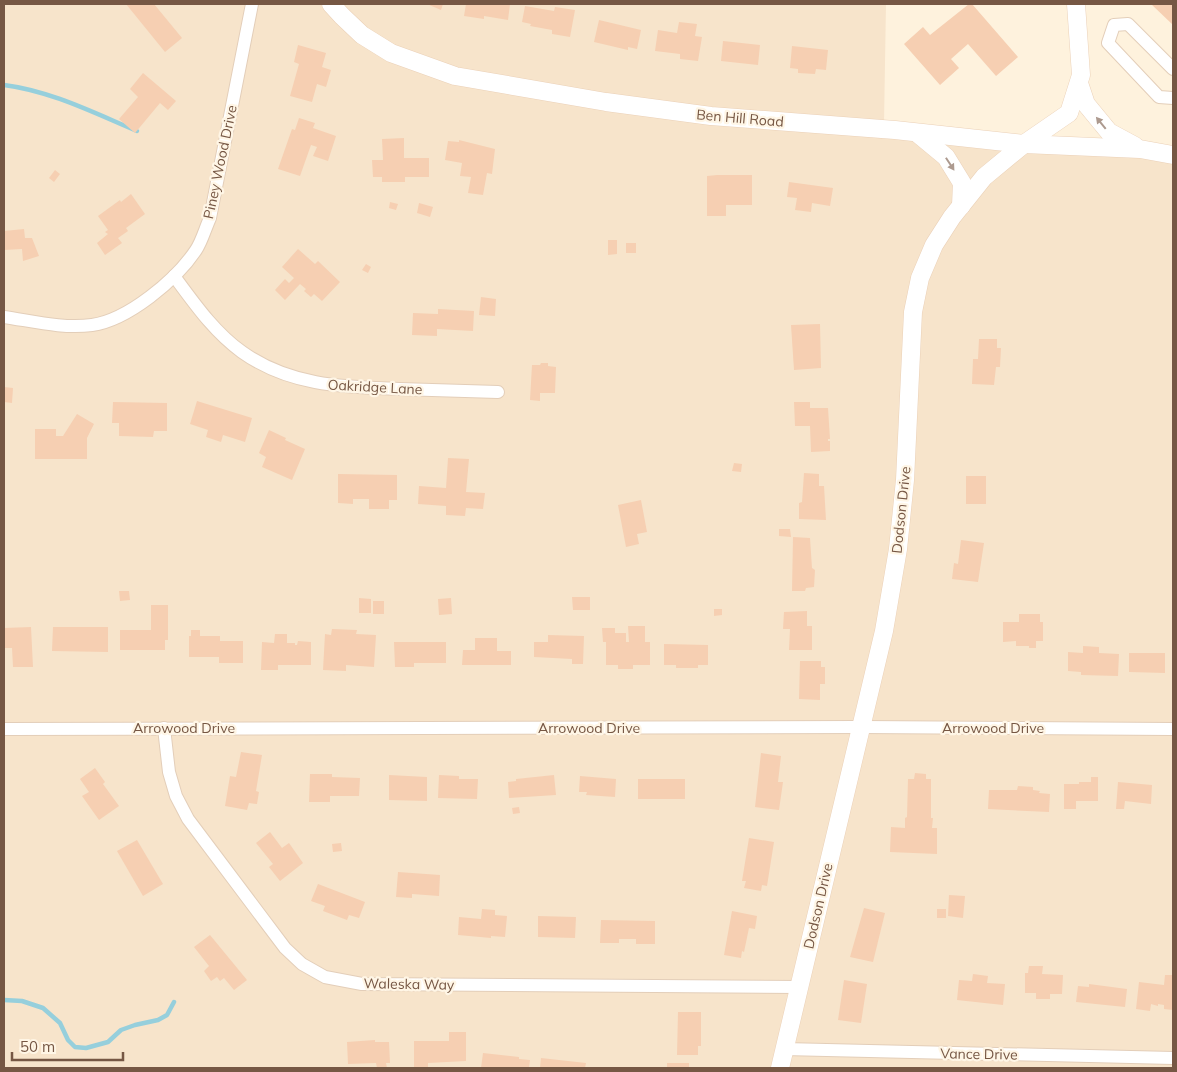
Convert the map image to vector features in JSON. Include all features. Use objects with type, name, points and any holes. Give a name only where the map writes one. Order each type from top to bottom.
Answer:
[{"type":"street","name":"Piney Wood Drive","points":[[4,317],[60,326],[92,325],[115,318],[133,310],[174,276],[196,250],[210,218],[252,4]]},
{"type":"street","name":"Ben Hill Road","points":[[331,4],[362,36],[391,53],[455,76],[606,102],[711,116],[1024,144],[1140,149],[1173,155]]},
{"type":"street","name":"Dodson Drive","points":[[780,1068],[884,631],[898,549],[905,480],[914,312],[920,278],[934,245],[984,177],[1024,144],[1070,113],[1081,75],[1076,4]]},
{"type":"street","points":[[1173,69],[1128,24],[1114,25],[1108,43],[1159,97],[1173,98]]},
{"type":"street","points":[[1079,83],[1086,104],[1109,132],[1140,149]]},
{"type":"street","points":[[917,133],[946,157],[962,183],[961,206]]},
{"type":"street","name":"Oakridge Lane","points":[[174,276],[204,316],[225,338],[242,352],[271,369],[288,376],[336,386],[498,392]]},
{"type":"street","name":"Arrowood Drive","points":[[4,729],[861,727],[1173,729]]},
{"type":"street","name":"Waleska Way","points":[[164,728],[169,772],[176,796],[188,819],[285,948],[302,964],[325,976],[362,984],[799,987]]},
{"type":"street","name":"Vance Drive","points":[[784,1049],[1173,1058]]},
{"type":"shaded area","points":[[4,4],[886,4],[884,123],[1173,150],[1173,1068],[4,1068]]},
{"type":"building","points":[[126,4],[154,4],[182,38],[165,52]]},
{"type":"building","points":[[427,4],[443,4],[441,10]]},
{"type":"building","points":[[466,4],[510,4],[508,20],[484,16],[484,19],[464,16]]},
{"type":"building","points":[[969,4],[972,4],[1018,57],[996,76],[968,44],[951,59],[959,68],[940,85],[904,44],[923,27],[930,35]]},
{"type":"building","points":[[1151,4],[1173,4],[1173,25]]},
{"type":"building","points":[[525,6],[554,11],[555,7],[575,10],[570,37],[552,34],[552,30],[530,26],[531,24],[522,22]]},
{"type":"building","points":[[599,20],[641,30],[637,49],[628,47],[628,50],[594,42]]},
{"type":"building","points":[[679,22],[697,24],[695,36],[702,37],[698,61],[680,59],[680,54],[655,51],[658,30],[677,33]]},
{"type":"building","points":[[723,41],[760,45],[758,65],[721,61]]},
{"type":"building","points":[[298,45],[326,53],[322,67],[331,70],[326,87],[317,84],[312,102],[290,96],[299,64],[294,62]]},
{"type":"building","points":[[792,46],[828,50],[826,70],[816,69],[815,74],[798,73],[798,69],[790,68]]},
{"type":"building","points":[[143,73],[176,101],[168,110],[160,103],[135,133],[119,119],[138,97],[130,89]]},
{"type":"building","points":[[299,118],[315,123],[313,128],[336,136],[328,161],[313,156],[317,147],[311,145],[300,176],[278,169],[292,129],[295,130]]},
{"type":"building","points":[[404,138],[404,158],[429,158],[429,177],[405,177],[405,182],[382,182],[382,177],[373,177],[372,160],[383,160],[382,139]]},
{"type":"building","points":[[459,140],[495,149],[492,174],[487,173],[483,195],[468,193],[471,177],[460,176],[462,163],[445,160],[448,141],[459,142]]},
{"type":"building","points":[[55,170],[60,174],[54,182],[49,178]]},
{"type":"building","points":[[752,175],[752,205],[726,205],[726,216],[707,216],[707,176]]},
{"type":"building","points":[[789,182],[833,188],[830,206],[812,203],[811,212],[795,210],[797,198],[787,197]]},
{"type":"building","points":[[131,194],[145,214],[126,228],[128,231],[118,238],[122,243],[105,255],[97,243],[108,234],[105,232],[108,230],[98,216]]},
{"type":"building","points":[[390,202],[398,204],[396,210],[389,208]]},
{"type":"building","points":[[419,203],[433,207],[430,217],[417,213]]},
{"type":"building","points":[[24,229],[25,238],[32,238],[39,256],[23,261],[22,249],[4,250],[4,231]]},
{"type":"building","points":[[608,240],[617,240],[617,254],[608,255]]},
{"type":"building","points":[[626,243],[636,243],[636,253],[626,253]]},
{"type":"building","points":[[298,249],[315,264],[318,261],[340,282],[322,301],[314,294],[311,297],[300,284],[285,300],[275,290],[285,279],[289,283],[294,278],[282,267]]},
{"type":"building","points":[[366,264],[371,267],[368,273],[362,270]]},
{"type":"building","points":[[481,297],[496,299],[495,316],[479,315]]},
{"type":"building","points":[[438,309],[474,311],[473,331],[437,329],[437,336],[412,335],[413,313],[438,314]]},
{"type":"building","points":[[820,324],[821,368],[794,370],[791,325]]},
{"type":"building","points":[[979,339],[997,339],[997,348],[1001,348],[1000,367],[996,367],[994,385],[972,384],[973,359],[978,359]]},
{"type":"building","points":[[541,363],[548,363],[548,366],[556,367],[555,393],[540,393],[540,401],[530,400],[532,365],[540,365]]},
{"type":"building","points":[[4,387],[13,388],[12,403],[4,402]]},
{"type":"building","points":[[197,401],[252,418],[245,442],[223,435],[221,442],[206,437],[208,430],[190,424]]},
{"type":"building","points":[[113,402],[167,403],[167,431],[154,431],[153,437],[119,436],[119,423],[112,423]]},
{"type":"building","points":[[794,402],[810,402],[810,408],[828,408],[830,439],[828,441],[830,441],[830,451],[811,452],[810,426],[795,426]]},
{"type":"building","points":[[77,414],[94,424],[87,438],[87,459],[35,459],[35,429],[56,429],[56,436],[63,436]]},
{"type":"building","points":[[269,430],[305,449],[292,480],[262,467],[266,457],[259,453]]},
{"type":"building","points":[[448,458],[469,459],[466,492],[485,493],[483,509],[466,508],[465,516],[446,515],[446,506],[418,504],[419,486],[446,488]]},
{"type":"building","points":[[734,463],[742,464],[741,472],[732,471]]},
{"type":"building","points":[[804,473],[819,474],[819,486],[824,486],[826,520],[799,519],[799,503],[802,502]]},
{"type":"building","points":[[338,474],[397,475],[397,500],[389,500],[389,509],[369,509],[369,499],[353,499],[353,504],[338,503]]},
{"type":"building","points":[[966,476],[986,476],[986,504],[966,504]]},
{"type":"building","points":[[641,500],[647,532],[637,534],[639,544],[626,547],[618,505]]},
{"type":"building","points":[[779,529],[790,529],[791,537],[779,536]]},
{"type":"building","points":[[793,537],[810,538],[812,568],[815,570],[814,587],[806,588],[805,591],[792,591]]},
{"type":"building","points":[[961,540],[984,543],[978,582],[952,579],[954,563],[958,564]]},
{"type":"building","points":[[119,591],[129,591],[130,600],[120,601]]},
{"type":"building","points":[[572,597],[590,597],[590,610],[573,610]]},
{"type":"building","points":[[359,598],[371,599],[371,613],[359,613]]},
{"type":"building","points":[[451,598],[452,614],[439,615],[438,599]]},
{"type":"building","points":[[373,601],[384,601],[384,614],[373,614]]},
{"type":"building","points":[[151,605],[168,605],[168,640],[165,640],[165,650],[120,650],[120,630],[151,630]]},
{"type":"building","points":[[714,609],[722,609],[722,615],[714,616]]},
{"type":"building","points":[[807,611],[807,626],[812,626],[812,650],[789,650],[790,629],[783,629],[784,612]]},
{"type":"building","points":[[1019,614],[1040,614],[1040,622],[1043,622],[1043,641],[1036,641],[1036,648],[1016,646],[1016,641],[1003,642],[1003,622],[1019,622]]},
{"type":"building","points":[[628,626],[645,626],[645,642],[650,642],[650,665],[633,665],[633,669],[618,669],[618,665],[606,665],[606,642],[603,642],[602,628],[615,628],[615,633],[626,633],[626,642],[629,642]]},
{"type":"building","points":[[31,627],[33,667],[13,667],[12,648],[4,648],[4,628]]},
{"type":"building","points":[[53,627],[108,627],[108,652],[52,651]]},
{"type":"building","points":[[332,629],[357,630],[356,634],[376,635],[374,667],[346,665],[346,671],[323,670],[325,634],[331,635]]},
{"type":"building","points":[[191,630],[200,630],[200,636],[220,636],[220,641],[243,641],[243,663],[219,663],[219,657],[189,657],[189,636],[191,636]]},
{"type":"building","points":[[275,634],[287,634],[287,643],[295,643],[295,645],[297,645],[298,641],[311,642],[311,665],[278,665],[278,670],[261,670],[262,642],[274,643]]},
{"type":"building","points":[[548,635],[584,636],[583,664],[572,664],[572,659],[534,657],[534,642],[548,642]]},
{"type":"building","points":[[475,638],[497,638],[497,651],[511,651],[511,665],[462,665],[463,650],[475,650]]},
{"type":"building","points":[[394,642],[446,642],[446,663],[414,663],[414,667],[395,667]]},
{"type":"building","points":[[664,644],[708,645],[708,665],[698,665],[698,668],[676,668],[676,665],[664,665]]},
{"type":"building","points":[[1083,646],[1099,647],[1099,653],[1119,654],[1118,676],[1081,675],[1081,672],[1068,671],[1068,652],[1083,653]]},
{"type":"building","points":[[1129,653],[1165,653],[1165,673],[1129,672]]},
{"type":"building","points":[[800,661],[821,661],[821,667],[825,667],[825,684],[820,684],[820,700],[799,699]]},
{"type":"building","points":[[241,752],[262,755],[256,791],[259,792],[257,804],[249,803],[247,810],[225,806],[230,776],[236,777]]},
{"type":"building","points":[[761,753],[781,756],[778,782],[783,782],[779,810],[755,807]]},
{"type":"building","points":[[95,768],[105,782],[103,784],[119,806],[99,820],[82,796],[89,792],[80,779]]},
{"type":"building","points":[[915,773],[926,774],[926,779],[931,779],[931,818],[933,818],[932,828],[937,828],[937,854],[890,852],[891,827],[905,828],[908,779],[914,779]]},
{"type":"building","points":[[310,774],[332,774],[332,777],[360,778],[359,796],[330,796],[330,802],[309,802]]},
{"type":"building","points":[[389,775],[427,777],[427,801],[389,800]]},
{"type":"building","points":[[439,775],[459,776],[459,779],[478,779],[477,799],[438,798]]},
{"type":"building","points":[[554,775],[556,795],[509,798],[508,782],[516,781],[516,779]]},
{"type":"building","points":[[580,776],[616,779],[615,797],[586,795],[587,792],[579,792]]},
{"type":"building","points":[[1091,777],[1098,777],[1098,801],[1076,801],[1076,809],[1064,809],[1064,784],[1091,782]]},
{"type":"building","points":[[638,779],[685,779],[685,799],[638,799]]},
{"type":"building","points":[[1118,782],[1152,785],[1151,804],[1125,801],[1124,809],[1116,809]]},
{"type":"building","points":[[1018,786],[1033,787],[1033,790],[1040,791],[1039,793],[1050,794],[1049,812],[988,809],[989,790],[1017,790]]},
{"type":"building","points":[[519,807],[520,813],[513,814],[512,808]]},
{"type":"building","points":[[270,832],[282,848],[289,843],[303,863],[280,881],[269,867],[273,864],[256,843]]},
{"type":"building","points":[[749,838],[774,842],[767,886],[762,885],[761,891],[744,888],[746,881],[742,881]]},
{"type":"building","points":[[137,840],[163,884],[143,896],[117,851]]},
{"type":"building","points":[[341,843],[342,851],[333,852],[332,844]]},
{"type":"building","points":[[398,872],[440,875],[439,896],[412,894],[412,898],[396,897]]},
{"type":"building","points":[[318,884],[365,902],[359,918],[349,915],[347,920],[323,911],[325,906],[311,901]]},
{"type":"building","points":[[949,895],[965,896],[963,918],[948,916]]},
{"type":"building","points":[[864,908],[885,913],[873,962],[850,957]]},
{"type":"building","points":[[482,909],[495,910],[495,915],[507,916],[505,937],[491,936],[491,938],[458,935],[459,917],[481,919]]},
{"type":"building","points":[[937,909],[946,909],[946,918],[937,918]]},
{"type":"building","points":[[732,911],[757,916],[755,929],[749,928],[741,958],[724,955]]},
{"type":"building","points":[[538,916],[576,917],[575,938],[538,937]]},
{"type":"building","points":[[601,920],[655,921],[655,944],[636,944],[636,939],[619,939],[619,943],[600,943]]},
{"type":"building","points":[[210,935],[247,980],[234,990],[224,978],[220,981],[217,977],[211,981],[204,971],[209,966],[194,947]]},
{"type":"building","points":[[1029,966],[1043,966],[1042,974],[1063,975],[1062,994],[1050,994],[1050,999],[1036,999],[1036,993],[1025,993],[1025,973],[1028,973]]},
{"type":"building","points":[[973,974],[988,976],[987,983],[1005,984],[1003,1005],[957,1000],[959,980],[972,981]]},
{"type":"building","points":[[1165,975],[1173,975],[1173,1010],[1164,1009],[1164,1005],[1158,1004],[1158,1006],[1151,1004],[1150,1011],[1136,1009],[1139,982],[1164,985]]},
{"type":"building","points":[[844,980],[867,984],[861,1023],[838,1020]]},
{"type":"building","points":[[1089,984],[1127,989],[1125,1007],[1076,1002],[1078,986],[1089,987]]},
{"type":"building","points":[[678,1012],[701,1012],[701,1046],[698,1046],[698,1055],[677,1055]]},
{"type":"building","points":[[449,1032],[466,1032],[466,1061],[428,1063],[428,1068],[414,1068],[414,1041],[449,1041]]},
{"type":"building","points":[[375,1040],[375,1042],[389,1042],[390,1063],[386,1063],[387,1068],[377,1068],[376,1063],[348,1064],[347,1042]]},
{"type":"building","points":[[483,1053],[530,1060],[529,1068],[481,1068]]},
{"type":"building","points":[[541,1058],[586,1063],[585,1068],[540,1068]]},
{"type":"building","points":[[667,1063],[689,1063],[689,1068],[667,1068]]},
{"type":"waterway","points":[[4,85],[55,97],[137,131]]},
{"type":"waterway","points":[[4,1000],[22,1001],[43,1008],[60,1023],[68,1040],[75,1047],[86,1048],[108,1042],[121,1030],[158,1020],[167,1015],[174,1002]]}]
